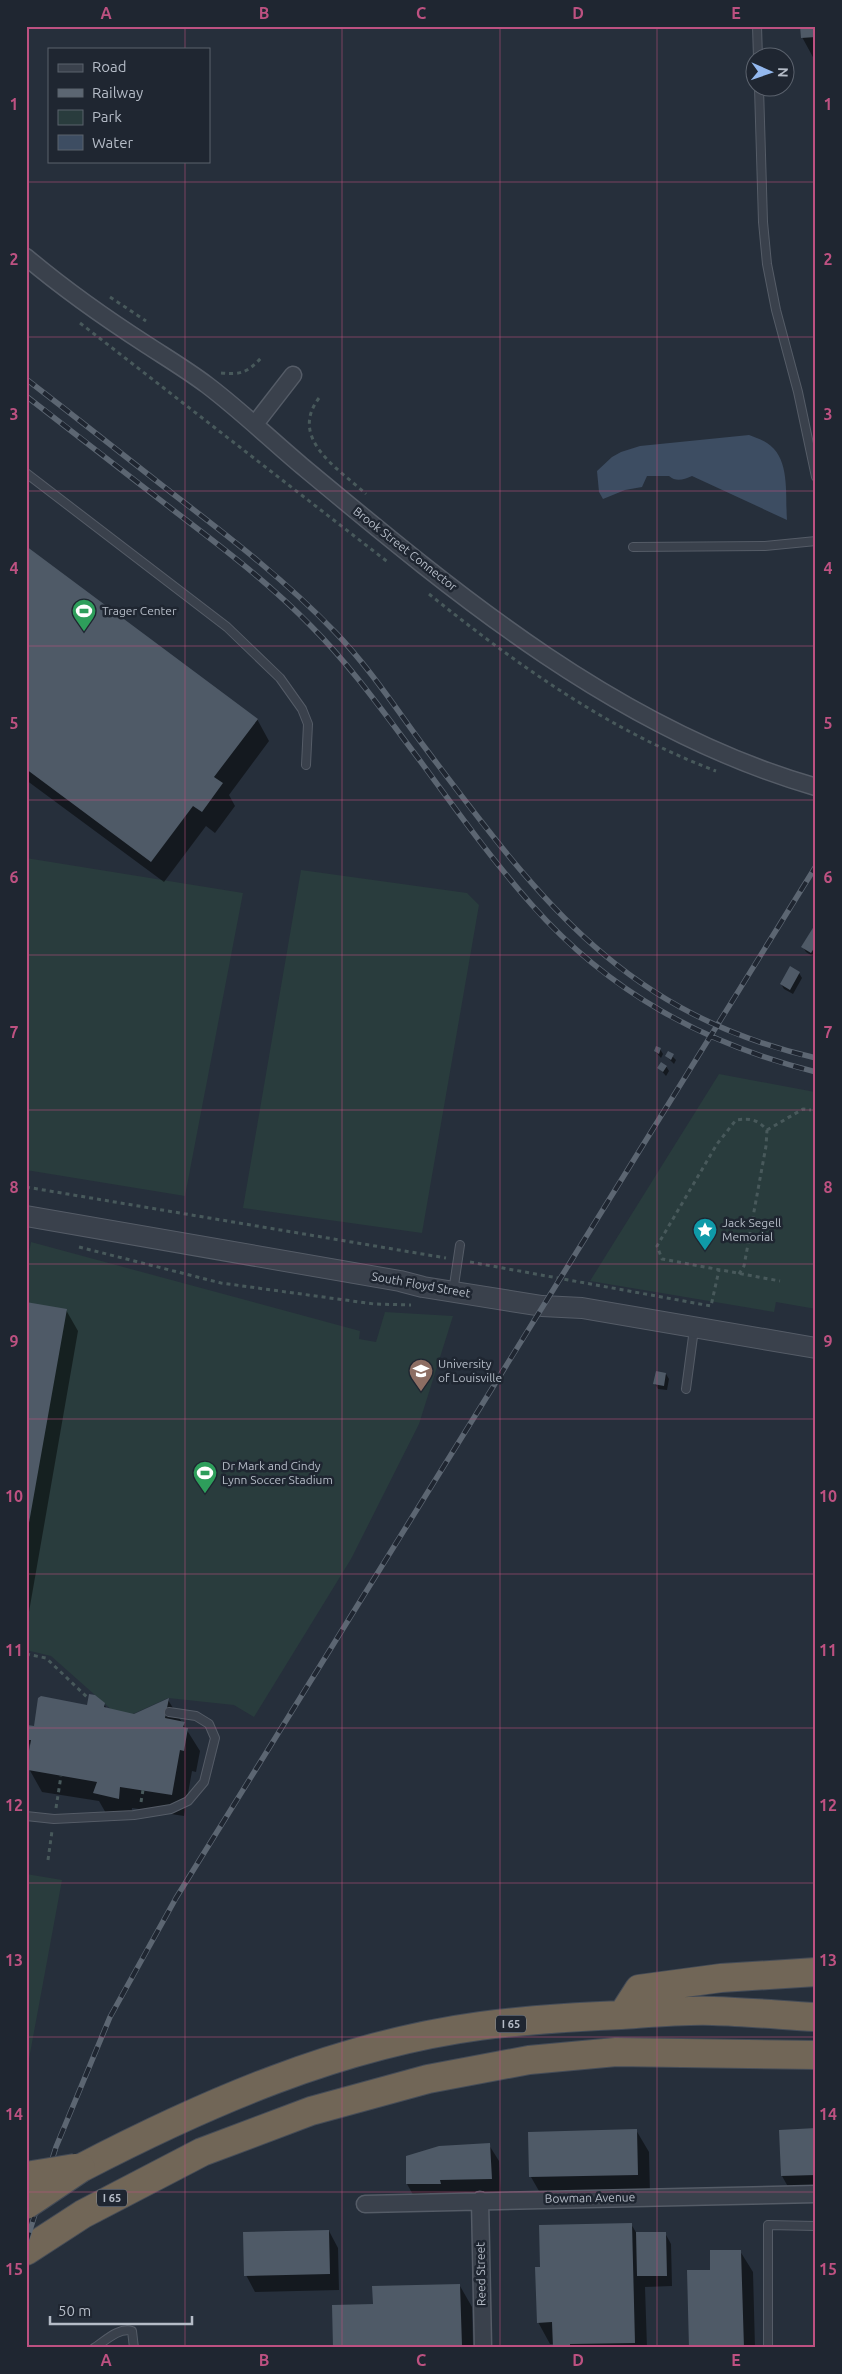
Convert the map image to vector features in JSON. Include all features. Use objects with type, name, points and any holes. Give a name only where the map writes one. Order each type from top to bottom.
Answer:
[{"type":"highway","points":[[623,2014],[639,1988],[721,1978],[816,1972]]},
{"type":"highway","name":"I 65","points":[[26,2204],[81,2168],[138,2138],[216,2103],[324,2063],[395,2044],[479,2027],[623,2014],[712,2011],[816,2017]]},
{"type":"highway","name":"I 65","points":[[26,2251],[83,2214],[202,2152],[311,2111],[428,2079],[500,2064],[557,2056],[616,2052],[722,2052],[816,2055]]},
{"type":"highway","points":[[722,2052],[816,2072]]},
{"type":"highway","points":[[26,2176],[81,2168]]},
{"type":"street","name":"Brook Street Connector","points":[[26,257],[126,330],[171,359],[255,424],[302,466],[426,567],[510,632],[621,703],[695,741],[756,766],[816,787]]},
{"type":"street","points":[[255,424],[293,375]]},
{"type":"street","name":"South Floyd Street","points":[[26,1216],[453,1292],[542,1306],[582,1308],[816,1348]]},
{"type":"street","name":"Bowman Avenue","points":[[365,2204],[816,2194]]},
{"type":"street","name":"Reed Street","points":[[480,2200],[483,2348]]},
{"type":"lane","points":[[757,26],[758,48]]},
{"type":"lane","points":[[759,98],[763,222],[767,264],[776,310],[798,392],[816,477]]},
{"type":"lane","points":[[26,473],[227,628],[280,678],[302,709],[308,724],[306,765]]},
{"type":"lane","points":[[633,547],[765,546],[816,541]]},
{"type":"lane","points":[[453,1292],[460,1245]]},
{"type":"lane","points":[[686,1389],[695,1327]]},
{"type":"lane","points":[[26,1816],[54,1820],[134,1815],[171,1809],[188,1801],[204,1782],[215,1738],[209,1724],[196,1716],[168,1712]]},
{"type":"lane","points":[[768,2348],[768,2225],[816,2226]]},
{"type":"lane","points":[[94,2348],[114,2334],[128,2330],[132,2331],[134,2336],[134,2348]]},
{"type":"path","points":[[104,293],[152,325]]},
{"type":"path","points":[[75,319],[393,566]]},
{"type":"path","points":[[214,369],[222,373],[235,374],[250,370],[262,357]]},
{"type":"path","points":[[319,398],[310,412],[308,422],[312,440],[367,495]]},
{"type":"path","points":[[767,1130],[803,1109],[811,1110]]},
{"type":"path","points":[[738,1274],[744,1266],[749,1244],[766,1146],[767,1130],[759,1122],[749,1118],[736,1120],[718,1144],[657,1246],[662,1259],[738,1274],[780,1281]]},
{"type":"path","points":[[26,1187],[458,1260],[711,1306],[719,1270]]},
{"type":"path","points":[[71,1245],[221,1283],[374,1304],[418,1305]]},
{"type":"path","points":[[26,1654],[46,1658],[88,1698]]},
{"type":"green space","points":[[26,858],[243,893],[185,1196],[26,1170]]},
{"type":"green space","points":[[301,870],[467,893],[479,905],[422,1233],[243,1208]]},
{"type":"green space","points":[[719,1074],[815,1092],[813,1105],[816,1106],[816,1309],[776,1302],[774,1312],[590,1281]]},
{"type":"green space","name":"Dr Mark and Cindy Lynn Soccer Stadium","points":[[31,1242],[360,1331],[359,1339],[376,1342],[385,1312],[453,1316],[419,1424],[351,1559],[254,1717],[234,1705],[168,1698],[122,1719],[51,1656],[26,1650],[26,1269]]},
{"type":"green space","points":[[26,1874],[62,1880],[29,2059],[26,2059]]},
{"type":"water","points":[[749,435],[767,443],[780,458],[785,478],[787,520],[692,476],[680,480],[669,476],[647,476],[642,487],[625,490],[603,499],[599,492],[597,471],[612,457],[621,452],[640,446]]},
{"type":"building","points":[[800,26],[816,26],[816,37],[801,38]]},
{"type":"building","name":"Trager Center","points":[[26,546],[258,719],[214,777],[223,783],[202,812],[193,806],[151,862],[26,769]]},
{"type":"building","points":[[816,923],[816,945],[811,953],[801,947]]},
{"type":"building","points":[[790,966],[800,972],[790,990],[780,984]]},
{"type":"building","points":[[656,1046],[661,1048],[659,1054],[654,1051]]},
{"type":"building","points":[[668,1051],[674,1054],[671,1060],[665,1056]]},
{"type":"building","points":[[661,1062],[667,1066],[663,1072],[657,1068]]},
{"type":"building","points":[[26,1302],[67,1309],[27,1534],[26,1534]]},
{"type":"building","points":[[656,1371],[666,1373],[664,1386],[653,1384]]},
{"type":"building","points":[[89,1694],[95,1695],[105,1703],[104,1707],[134,1714],[169,1698],[165,1718],[185,1722],[183,1727],[188,1728],[184,1751],[180,1750],[172,1795],[120,1787],[119,1799],[93,1793],[97,1782],[28,1770],[28,1767],[26,1767],[31,1740],[26,1740],[26,1728],[27,1725],[34,1726],[38,1698],[41,1696],[87,1705]]},
{"type":"building","points":[[816,2128],[816,2175],[781,2176],[779,2130]]},
{"type":"building","points":[[637,2129],[638,2175],[529,2177],[528,2132]]},
{"type":"building","points":[[490,2143],[492,2179],[440,2180],[441,2184],[406,2184],[406,2156],[439,2146]]},
{"type":"building","points":[[632,2223],[635,2343],[570,2344],[570,2348],[553,2348],[552,2322],[537,2323],[535,2267],[540,2267],[539,2225]]},
{"type":"building","points":[[329,2230],[330,2274],[244,2276],[243,2232]]},
{"type":"building","points":[[636,2232],[666,2232],[667,2276],[637,2276]]},
{"type":"building","points":[[710,2250],[741,2250],[744,2348],[689,2348],[687,2270],[710,2270]]},
{"type":"building","points":[[460,2284],[462,2346],[333,2348],[332,2305],[373,2304],[372,2286]]},
{"type":"railway","points":[[26,379],[239,545],[317,614],[347,645],[370,673],[505,851],[546,899],[589,941],[636,979],[688,1011],[748,1038],[816,1058]]},
{"type":"railway","points":[[26,396],[229,553],[263,581],[326,641],[367,690],[502,870],[562,936],[593,964],[626,989],[661,1011],[697,1030],[735,1046],[816,1072]]},
{"type":"railway","points":[[26,2243],[56,2147],[110,2017],[176,1898],[816,866]]},
{"type":"place","name":"Trager Center","points":[[84,632]]},
{"type":"place","name":"Jack Segell Memorial","points":[[705,1251]]},
{"type":"place","name":"University of Louisville","points":[[421,1392]]},
{"type":"place","name":"Dr Mark and Cindy Lynn Soccer Stadium","points":[[205,1494]]}]
